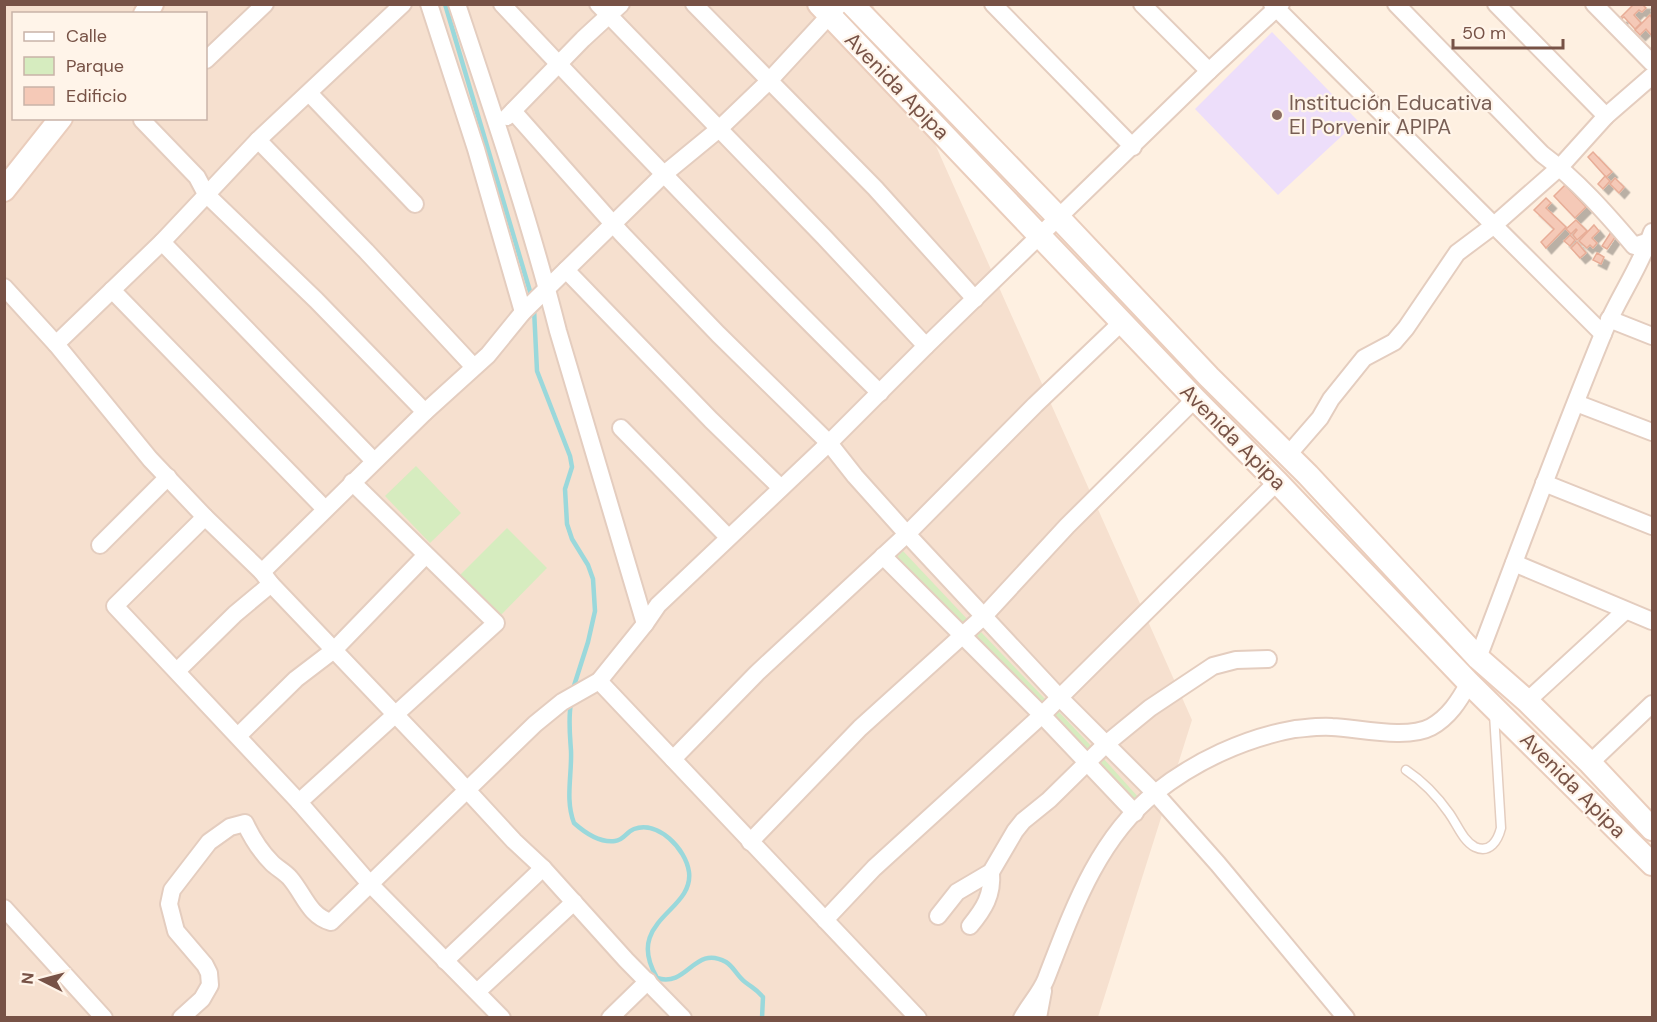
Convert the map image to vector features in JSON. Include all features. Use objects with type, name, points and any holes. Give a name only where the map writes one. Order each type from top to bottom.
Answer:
[{"type":"street","points":[[207,59],[265,4]]},
{"type":"street","points":[[429,4],[476,149],[524,312]]},
{"type":"street","points":[[457,4],[547,290],[645,624]]},
{"type":"street","points":[[502,4],[663,175],[880,393]]},
{"type":"street","points":[[694,4],[768,82],[875,188],[975,298]]},
{"type":"street","name":"Avenida Apipa","points":[[852,4],[1209,377],[1308,475],[1478,658],[1527,701],[1652,827]]},
{"type":"street","points":[[993,4],[1132,147]]},
{"type":"street","points":[[1142,4],[1209,71]]},
{"type":"street","points":[[1396,4],[1542,154],[1560,167],[1620,228],[1634,246],[1651,238]]},
{"type":"street","points":[[1496,4],[1606,116]]},
{"type":"street","points":[[1594,4],[1653,63]]},
{"type":"street","points":[[56,344],[162,242],[258,140],[400,6]]},
{"type":"street","points":[[181,1017],[202,999],[210,985],[209,974],[205,965],[176,932],[169,904],[172,890],[209,842],[230,827],[245,823],[252,839],[264,855],[290,878],[314,913],[321,919],[332,922],[553,710],[562,702],[599,681],[645,624],[657,605],[829,443],[926,345],[1276,6],[1492,226],[1606,326],[1653,336]]},
{"type":"street","points":[[497,126],[559,65],[609,8],[719,129],[926,345]]},
{"type":"street","points":[[177,671],[236,614],[325,509],[473,366],[488,355],[524,312],[663,175],[719,129],[768,82],[830,8]]},
{"type":"street","name":"Avenida Apipa","points":[[830,8],[1195,399],[1278,482],[1469,683],[1653,864]]},
{"type":"street","points":[[1287,456],[1320,418],[1331,399],[1364,358],[1394,342],[1406,328],[1457,253],[1560,167],[1606,116],[1653,76]]},
{"type":"street","points":[[309,93],[415,204]]},
{"type":"street","points":[[513,111],[615,223],[622,234],[718,334],[829,443],[907,534],[1060,698],[1155,793],[1218,864],[1346,1017]]},
{"type":"street","points":[[4,190],[59,120]]},
{"type":"street","points":[[143,120],[197,177],[206,194],[316,300],[425,412]]},
{"type":"street","points":[[258,140],[473,366]]},
{"type":"street","points":[[1478,658],[1606,326],[1633,278],[1651,238]]},
{"type":"street","points":[[162,242],[374,461]]},
{"type":"street","points":[[566,270],[781,488]]},
{"type":"street","points":[[4,287],[56,344],[150,459],[267,578],[467,791],[543,868],[626,960],[683,1017]]},
{"type":"street","points":[[112,290],[325,509]]},
{"type":"street","points":[[673,759],[757,673],[907,534],[1035,405],[1122,322]]},
{"type":"street","points":[[750,842],[860,728],[984,616],[1067,526],[1195,399]]},
{"type":"street","points":[[1576,403],[1653,432]]},
{"type":"street","points":[[621,428],[728,537]]},
{"type":"street","points":[[100,545],[168,477]]},
{"type":"street","points":[[299,802],[496,623],[352,482]]},
{"type":"street","points":[[825,920],[874,868],[1042,716],[1278,482]]},
{"type":"street","points":[[1544,483],[1653,526]]},
{"type":"street","points":[[205,517],[115,606],[299,802],[370,884],[502,1017]]},
{"type":"street","points":[[238,736],[296,679],[334,650],[426,555]]},
{"type":"street","points":[[883,556],[1135,813]]},
{"type":"street","points":[[1514,563],[1653,621]]},
{"type":"street","points":[[1527,701],[1625,611]]},
{"type":"street","points":[[938,916],[957,892],[991,872],[1023,821],[1049,800],[1106,744],[1150,708],[1213,666],[1236,660],[1268,659]]},
{"type":"street","points":[[599,681],[918,1017]]},
{"type":"street","points":[[1038,1017],[1045,981],[1089,876],[1122,826],[1155,793],[1191,768],[1221,753],[1257,739],[1295,729],[1329,727],[1405,733],[1429,729],[1458,704],[1469,683]]},
{"type":"street","points":[[1590,763],[1653,704]]},
{"type":"street","points":[[445,960],[543,868]]},
{"type":"street","points":[[970,926],[990,896],[991,872]]},
{"type":"street","points":[[477,992],[574,903]]},
{"type":"street","points":[[4,908],[104,1017]]},
{"type":"street","points":[[610,1017],[648,981]]},
{"type":"street","points":[[1022,1017],[1045,981]]},
{"type":"lane","points":[[1406,770],[1423,781],[1450,813],[1466,840],[1475,847],[1484,849],[1492,846],[1498,840],[1501,828],[1494,707]]},
{"type":"shaded area","points":[[5,5],[873,5],[1192,720],[1098,1017],[5,1018]]},
{"type":"shaded area","name":"Institución Educativa El Porvenir APIPA","points":[[1272,32],[1358,121],[1278,195],[1195,109]]},
{"type":"green space","points":[[416,466],[461,513],[430,543],[385,496]]},
{"type":"green space","points":[[507,528],[547,568],[497,619],[457,578]]},
{"type":"green space","points":[[903,551],[968,620],[962,626],[897,557]]},
{"type":"green space","points":[[981,632],[1045,699],[1040,704],[976,637]]},
{"type":"green space","points":[[1058,711],[1092,747],[1088,751],[1053,715]]},
{"type":"green space","points":[[1103,758],[1139,798],[1134,802],[1098,762]]},
{"type":"building","points":[[1634,4],[1645,4],[1646,8],[1634,15],[1641,23],[1635,29],[1624,17],[1619,19]]},
{"type":"building","points":[[1650,15],[1652,36],[1646,29],[1640,35],[1635,30]]},
{"type":"building","points":[[1593,152],[1612,172],[1606,177],[1588,157]]},
{"type":"building","points":[[1605,176],[1610,181],[1603,189],[1598,184]]},
{"type":"building","points":[[1615,178],[1624,187],[1619,193],[1610,184]]},
{"type":"building","points":[[1565,185],[1586,207],[1575,218],[1554,196]]},
{"type":"building","points":[[1546,198],[1551,203],[1546,208],[1566,227],[1546,248],[1541,242],[1554,229],[1534,210]]},
{"type":"building","points":[[1576,220],[1587,231],[1577,240],[1573,235],[1576,229],[1571,234],[1566,229]]},
{"type":"building","points":[[1594,225],[1599,231],[1592,238],[1597,243],[1593,248],[1590,245],[1587,248],[1579,241]]},
{"type":"building","points":[[1611,232],[1616,236],[1607,249],[1602,246]]},
{"type":"building","points":[[1570,235],[1575,240],[1570,246],[1564,241]]},
{"type":"building","points":[[1577,242],[1586,253],[1580,258],[1571,248]]},
{"type":"building","points":[[1597,253],[1604,257],[1601,264],[1593,260]]},
{"type":"waterway","points":[[445,4],[532,298]]},
{"type":"waterway","points":[[534,309],[537,371],[570,456],[572,467],[565,489],[567,524],[572,539],[588,565],[593,579],[595,611],[572,692]]},
{"type":"waterway","points":[[571,703],[569,796],[574,823],[593,836],[609,841],[621,839],[634,829],[643,827],[652,829],[669,838],[683,854],[687,863],[688,886],[662,918],[648,943],[649,958],[657,978],[676,977],[706,958],[726,962],[742,980],[763,997],[762,1018]]},
{"type":"place","name":"Institución Educativa El Porvenir APIPA","points":[[1277,115]]}]
